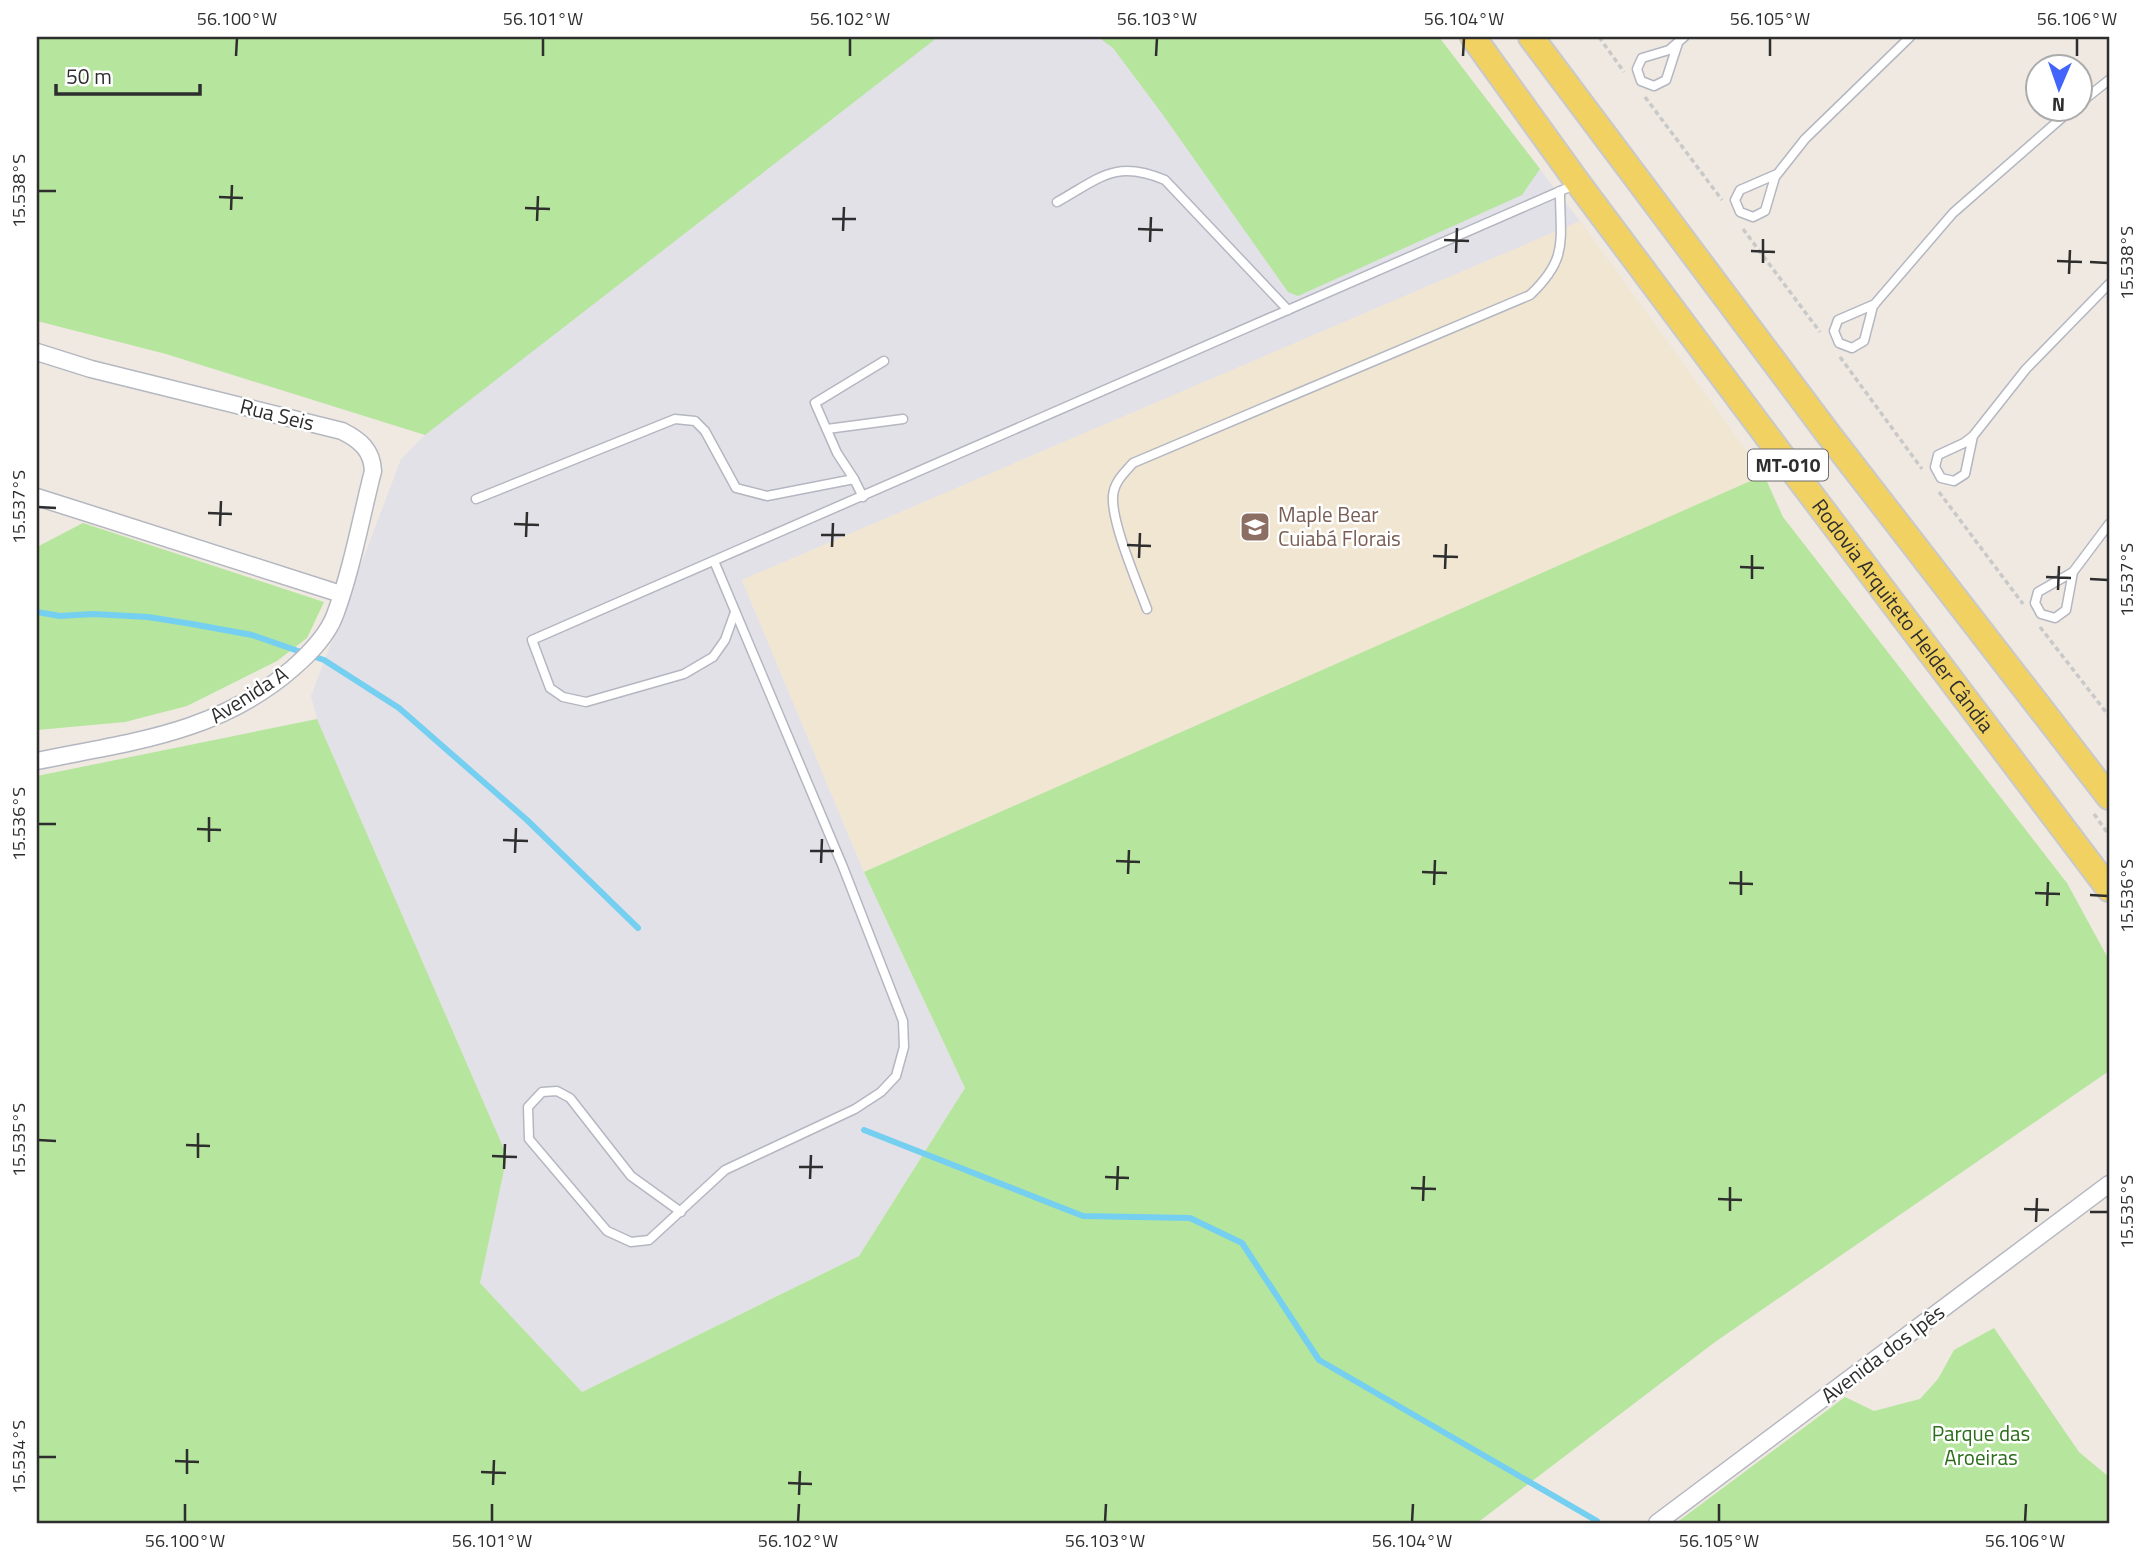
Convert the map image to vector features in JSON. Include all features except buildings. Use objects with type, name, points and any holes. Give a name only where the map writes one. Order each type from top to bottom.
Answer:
[{"type":"main road","name":"Rodovia Arquiteto Helder Cândia","points":[[1474,37],[1569,187],[2109,889]]},
{"type":"main road","name":"MT-010","points":[[1531,37],[1829,435],[2109,797]]},
{"type":"street","name":"Rua Seis","points":[[37,352],[91,369],[342,432],[359,440],[369,451],[373,471],[341,594]]},
{"type":"street","points":[[37,497],[341,594]]},
{"type":"street","name":"Avenida A","points":[[37,761],[169,734],[231,711],[282,677],[322,639],[335,616],[341,594]]},
{"type":"street","name":"Avenida dos Ipês","points":[[1657,1523],[2109,1184]]},
{"type":"lane","points":[[1777,174],[1740,190],[1735,200],[1740,212],[1753,218],[1765,211],[1777,174],[1805,139],[1910,37]]},
{"type":"lane","points":[[1681,40],[1666,80],[1654,86],[1641,81],[1637,69],[1642,58],[1669,50],[1681,40]]},
{"type":"lane","points":[[2094,92],[2109,80]]},
{"type":"lane","points":[[1875,304],[1838,320],[1834,331],[1839,343],[1852,348],[1864,341],[1875,304],[1953,213],[2057,122]]},
{"type":"lane","points":[[1057,202],[1118,169],[1146,172],[1165,180],[1288,310]]},
{"type":"lane","points":[[735,612],[725,640],[713,657],[684,674],[586,702],[563,697],[550,688],[532,640],[1569,187]]},
{"type":"lane","points":[[1147,609],[1121,537],[1113,497],[1118,478],[1133,463],[1530,295],[1552,274],[1560,250],[1569,187]]},
{"type":"lane","points":[[1973,436],[1965,474],[1954,481],[1941,478],[1935,467],[1938,455],[1973,436],[2026,369],[2109,284]]},
{"type":"lane","points":[[863,497],[815,403],[884,361]]},
{"type":"lane","points":[[827,429],[904,418]]},
{"type":"lane","points":[[476,499],[675,419],[695,421],[705,431],[736,488],[767,496],[853,479]]},
{"type":"lane","points":[[2073,572],[2066,610],[2055,618],[2042,614],[2035,603],[2038,592],[2073,572],[2109,524]]},
{"type":"lane","points":[[681,1212],[631,1176],[570,1098],[557,1091],[542,1093],[528,1107],[529,1139],[607,1230],[631,1242],[649,1240],[681,1212],[725,1170],[855,1109],[881,1092],[896,1076],[904,1047],[903,1021],[838,854],[713,561]]},
{"type":"path","points":[[1599,37],[1629,78]]},
{"type":"path","points":[[1638,89],[1728,209]]},
{"type":"path","points":[[1736,220],[1825,338]]},
{"type":"path","points":[[1833,349],[1926,474]]},
{"type":"path","points":[[1934,485],[2027,610]]},
{"type":"path","points":[[2035,620],[2109,716]]},
{"type":"shaded area","points":[[917,37],[1438,37],[1580,221],[742,580],[864,872],[965,1088],[859,1256],[582,1392],[480,1283],[507,1156],[317,719],[311,696],[401,459],[425,435]]},
{"type":"shaded area","name":"Maple Bear Cuiabá Florais","points":[[1580,221],[1764,475],[864,872],[742,580]]},
{"type":"green space","points":[[37,37],[938,37],[425,435],[166,354],[37,321]]},
{"type":"green space","points":[[1098,37],[1439,37],[1540,169],[1522,195],[1298,296],[1288,292],[1163,115],[1113,48]]},
{"type":"green space","points":[[1764,475],[1783,517],[2067,883],[2109,960],[2109,1071],[1715,1342],[1477,1523],[37,1523],[37,776],[317,719],[507,1156],[480,1283],[582,1392],[859,1256],[965,1088],[864,872]]},
{"type":"green space","points":[[83,523],[324,602],[307,638],[277,661],[187,706],[125,722],[37,730],[37,547]]},
{"type":"green space","name":"Parque das Aroeiras","points":[[1994,1328],[2079,1452],[2109,1477],[2109,1523],[1676,1523],[1845,1397],[1874,1411],[1920,1399],[1938,1379],[1954,1350]]},
{"type":"waterway","points":[[37,612],[60,616],[93,614],[148,617],[192,624],[252,635],[324,660],[399,708],[527,820],[638,928]]},
{"type":"waterway","points":[[864,1130],[1083,1216],[1190,1218],[1242,1243],[1319,1360],[1597,1521]]},
{"type":"place","name":"Maple Bear Cuiabá Florais","points":[[1255,527]]}]
